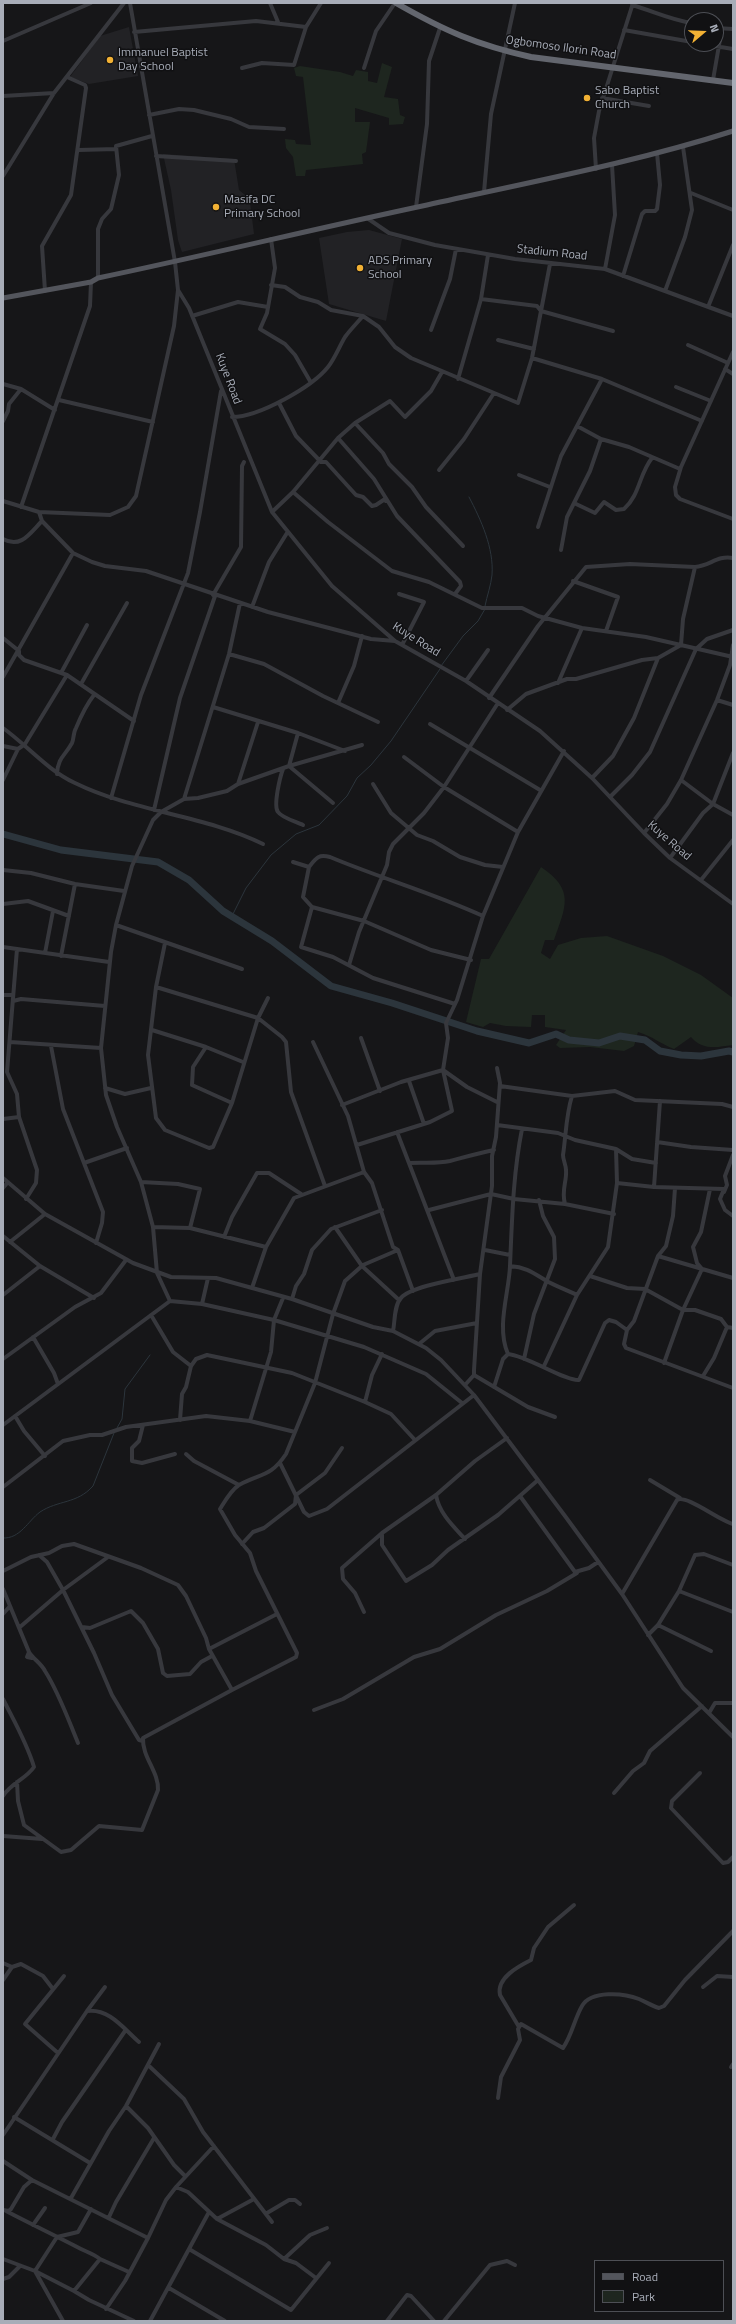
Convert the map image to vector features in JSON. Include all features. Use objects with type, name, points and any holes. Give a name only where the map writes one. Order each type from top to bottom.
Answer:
[{"type":"highway","name":"Ogbomoso Ilorin Road","points":[[396,3],[440,28],[483,46],[531,57],[733,83]]},
{"type":"main road","points":[[3,298],[90,282],[98,278],[175,262],[271,239],[596,169],[683,147],[733,131]]},
{"type":"street","points":[[3,40],[91,3]]},
{"type":"street","points":[[3,176],[54,93],[124,3]]},
{"type":"street","points":[[3,501],[39,512],[110,515],[128,507],[136,496],[174,326],[178,290],[175,262],[130,3]]},
{"type":"street","points":[[270,3],[278,22]]},
{"type":"street","points":[[242,68],[262,63],[294,65],[306,27],[321,3]]},
{"type":"street","points":[[364,68],[376,31],[396,3]]},
{"type":"street","points":[[484,192],[491,114],[515,3]]},
{"type":"street","points":[[596,169],[594,138],[602,98],[610,72],[614,67],[633,4],[656,12],[665,18],[684,22]]},
{"type":"street","points":[[134,32],[256,21],[278,22],[306,27]]},
{"type":"street","points":[[416,207],[427,124],[429,61],[440,28]]},
{"type":"street","points":[[624,30],[684,41]]},
{"type":"street","points":[[713,80],[717,52]]},
{"type":"street","points":[[45,290],[42,246],[71,195],[79,150],[86,88],[85,85],[67,77]]},
{"type":"street","points":[[3,96],[54,93]]},
{"type":"street","points":[[602,98],[649,106]]},
{"type":"street","points":[[149,115],[179,109],[194,110],[231,119],[249,127],[284,129]]},
{"type":"street","points":[[98,278],[98,229],[102,219],[111,209],[119,175],[116,149],[119,144],[152,136]]},
{"type":"street","points":[[665,291],[690,223],[691,193],[683,147]]},
{"type":"street","points":[[79,150],[116,149]]},
{"type":"street","points":[[623,276],[642,214],[645,211],[655,211],[657,208],[660,185],[657,153]]},
{"type":"street","points":[[156,156],[236,161]]},
{"type":"street","points":[[605,269],[615,215],[612,165]]},
{"type":"street","points":[[691,193],[733,210]]},
{"type":"street","name":"Stadium Road","points":[[367,218],[388,232],[456,249],[550,264],[605,269],[733,316]]},
{"type":"street","points":[[271,239],[275,268],[268,307],[260,329],[285,344],[295,355],[310,381]]},
{"type":"street","points":[[708,307],[733,245]]},
{"type":"street","points":[[431,330],[450,278],[456,249]]},
{"type":"street","points":[[458,379],[481,299],[488,255]]},
{"type":"street","points":[[271,285],[285,286],[300,297],[318,302],[331,310],[363,316],[379,327],[402,353],[442,372],[516,403],[518,402],[532,358],[550,264]]},
{"type":"street","points":[[20,507],[59,400],[90,306],[90,282]]},
{"type":"street","name":"Kuye Road","points":[[178,290],[192,316],[272,512],[287,533],[341,595],[395,641],[466,681],[540,731],[592,778],[670,858],[733,904]]},
{"type":"street","points":[[481,299],[537,306],[541,311],[613,331]]},
{"type":"street","points":[[192,316],[238,302],[268,307]]},
{"type":"street","points":[[232,417],[247,416],[279,403],[322,374],[328,367],[346,335],[363,316]]},
{"type":"street","points":[[498,340],[534,349]]},
{"type":"street","points":[[688,345],[728,363]]},
{"type":"street","points":[[733,352],[680,469],[675,487],[676,495],[680,499],[733,518]]},
{"type":"street","points":[[532,358],[602,379],[702,421]]},
{"type":"street","points":[[725,369],[733,374]]},
{"type":"street","points":[[272,512],[294,492],[321,462],[338,438],[355,423],[390,400],[405,417],[431,391],[442,372]]},
{"type":"street","points":[[538,527],[561,456],[602,379]]},
{"type":"street","points":[[3,384],[21,389],[55,410]]},
{"type":"street","points":[[676,387],[711,401]]},
{"type":"street","points":[[3,421],[8,411],[9,404],[21,389]]},
{"type":"street","points":[[111,798],[145,682],[182,583],[188,573],[221,390]]},
{"type":"street","points":[[439,470],[464,439],[494,393]]},
{"type":"street","points":[[59,400],[153,422]]},
{"type":"street","points":[[279,403],[296,436],[321,462],[326,462],[356,495],[363,497],[372,506],[385,499],[460,582],[461,586],[455,594]]},
{"type":"street","points":[[355,423],[383,453],[389,464],[412,487],[426,507],[463,546]]},
{"type":"street","points":[[576,426],[600,439],[629,447],[680,469]]},
{"type":"street","points":[[338,438],[370,474],[391,507]]},
{"type":"street","points":[[561,550],[565,523],[590,471],[600,439]]},
{"type":"street","points":[[574,503],[595,513],[604,502],[616,510],[624,509],[635,496],[645,468],[652,458]]},
{"type":"street","points":[[154,810],[180,698],[214,595],[241,547],[242,466],[244,462]]},
{"type":"street","points":[[519,475],[550,487]]},
{"type":"street","points":[[294,492],[323,518],[392,571],[429,582],[482,608],[522,608],[545,618],[582,628],[646,637],[732,657]]},
{"type":"street","points":[[39,512],[42,521],[73,553],[104,566],[146,571],[252,607],[362,636],[395,641]]},
{"type":"street","points":[[3,539],[11,543],[17,542],[32,533],[42,521]]},
{"type":"street","points":[[252,607],[269,562],[287,533]]},
{"type":"street","points":[[3,676],[19,651],[73,553]]},
{"type":"street","points":[[490,698],[545,618],[573,581],[589,566],[662,564],[695,567],[704,566],[721,557],[733,558]]},
{"type":"street","points":[[681,645],[682,625],[695,567]]},
{"type":"street","points":[[573,581],[618,597],[606,631]]},
{"type":"street","points":[[399,594],[424,602],[402,645]]},
{"type":"street","points":[[81,684],[127,603]]},
{"type":"street","points":[[184,799],[229,654],[240,603]]},
{"type":"street","points":[[61,673],[87,625]]},
{"type":"street","points":[[558,683],[582,628]]},
{"type":"street","points":[[610,797],[632,775],[650,752],[696,649],[706,639],[733,630]]},
{"type":"street","points":[[338,703],[354,666],[362,636]]},
{"type":"street","points":[[3,638],[19,651],[19,655],[24,660],[67,676],[134,720]]},
{"type":"street","points":[[507,710],[526,694],[558,683],[642,660],[658,658],[681,645]]},
{"type":"street","points":[[644,833],[667,804],[681,780],[717,700],[732,657],[733,645]]},
{"type":"street","points":[[466,681],[488,650]]},
{"type":"street","points":[[229,654],[264,664],[338,703],[378,722]]},
{"type":"street","points":[[592,778],[613,756],[634,718],[658,658]]},
{"type":"street","points":[[3,780],[18,749],[25,744],[67,676]]},
{"type":"street","points":[[57,774],[58,764],[62,754],[72,744],[75,728],[84,713],[86,706],[94,695]]},
{"type":"street","points":[[717,700],[733,705]]},
{"type":"street","points":[[349,965],[393,844],[424,813],[444,787],[498,704]]},
{"type":"street","points":[[213,707],[298,733],[346,751]]},
{"type":"street","points":[[238,784],[258,722]]},
{"type":"street","points":[[430,724],[469,748],[500,764],[540,790]]},
{"type":"street","points":[[3,728],[25,744],[57,774],[75,783],[111,798],[197,821],[263,844]]},
{"type":"street","points":[[290,766],[298,733]]},
{"type":"street","points":[[170,1301],[157,1273],[153,1227],[141,1182],[112,1115],[105,1088],[101,1048],[109,962],[124,891],[132,866],[153,820],[161,812],[184,799],[198,798],[226,791],[238,784],[290,766],[346,751],[362,745]]},
{"type":"street","points":[[3,746],[18,749]]},
{"type":"street","points":[[357,1145],[424,1124],[452,1111],[443,1070],[448,1038],[446,1023],[455,1004],[471,960],[483,916],[518,832],[540,790],[564,752]]},
{"type":"street","points":[[670,858],[703,813],[713,804],[733,753]]},
{"type":"street","points":[[404,757],[444,787],[518,832]]},
{"type":"street","points":[[290,766],[334,802]]},
{"type":"street","points":[[283,769],[278,786],[277,809],[280,814],[303,825]]},
{"type":"street","points":[[681,780],[713,804],[733,815]]},
{"type":"street","points":[[373,784],[391,813],[408,828],[460,857],[485,865],[503,867]]},
{"type":"street","points":[[701,880],[732,843]]},
{"type":"street","points":[[471,960],[420,946],[364,921],[312,907],[303,897],[309,867],[316,857],[322,855],[381,878],[441,897],[483,916]]},
{"type":"street","points":[[293,862],[309,867]]},
{"type":"street","points":[[3,870],[31,873],[75,884],[124,891]]},
{"type":"street","points":[[61,956],[75,884]]},
{"type":"street","points":[[3,904],[28,901],[68,916]]},
{"type":"street","points":[[312,907],[301,947],[333,957],[373,978],[455,1004]]},
{"type":"street","points":[[45,953],[53,911]]},
{"type":"street","points":[[116,925],[242,969]]},
{"type":"street","points":[[165,943],[156,987],[148,1055],[156,1118],[165,1130],[208,1148],[213,1147],[216,1144],[232,1103],[243,1062],[258,1018],[268,998]]},
{"type":"street","points":[[3,947],[109,962]]},
{"type":"street","points":[[17,949],[10,1042],[5,1072],[17,1094],[19,1117],[38,1170],[36,1183],[26,1199]]},
{"type":"street","points":[[156,987],[258,1018],[282,1037],[286,1042],[291,1092],[325,1186]]},
{"type":"street","points":[[3,995],[13,995]]},
{"type":"street","points":[[13,1001],[21,999],[105,1006]]},
{"type":"street","points":[[152,1030],[206,1047],[243,1062]]},
{"type":"street","points":[[3,1033],[10,1033]]},
{"type":"street","points":[[361,1038],[380,1091]]},
{"type":"street","points":[[10,1042],[51,1046],[101,1048]]},
{"type":"street","points":[[313,1042],[342,1105],[357,1145],[364,1172],[372,1183],[382,1210],[392,1246],[398,1250],[413,1291]]},
{"type":"street","points":[[51,1046],[63,1110],[103,1212],[96,1243]]},
{"type":"street","points":[[206,1047],[194,1067],[191,1080],[192,1086],[232,1103]]},
{"type":"street","points":[[465,1384],[474,1375],[480,1274],[485,1250],[491,1194],[497,1125],[497,1102],[500,1086],[497,1068]]},
{"type":"street","points":[[342,1105],[443,1070]]},
{"type":"street","points":[[443,1070],[467,1087],[497,1102]]},
{"type":"street","points":[[409,1081],[424,1124]]},
{"type":"street","points":[[500,1086],[572,1096],[619,1091],[630,1099],[722,1104],[733,1106]]},
{"type":"street","points":[[105,1088],[125,1094],[151,1088]]},
{"type":"street","points":[[565,1204],[563,1189],[566,1172],[563,1155],[566,1147],[565,1134],[568,1126],[567,1113],[572,1096]]},
{"type":"street","points":[[654,1187],[660,1101]]},
{"type":"street","points":[[3,1119],[19,1117]]},
{"type":"street","points":[[497,1125],[565,1134],[575,1140],[616,1149],[632,1158],[656,1163]]},
{"type":"street","points":[[508,1354],[504,1332],[510,1266],[515,1166],[522,1129]]},
{"type":"street","points":[[397,1132],[429,1210],[441,1248],[454,1280]]},
{"type":"street","points":[[657,1142],[691,1147],[733,1150]]},
{"type":"street","points":[[84,1163],[127,1148]]},
{"type":"street","points":[[544,1366],[577,1295],[608,1247],[614,1214],[617,1183],[616,1149]]},
{"type":"street","points":[[409,1163],[431,1164],[450,1161],[470,1154],[494,1150]]},
{"type":"street","points":[[720,1199],[727,1185],[725,1176],[733,1156]]},
{"type":"street","points":[[252,1288],[266,1247],[294,1198],[301,1194],[364,1172]]},
{"type":"street","points":[[224,1237],[232,1217],[257,1173],[269,1173],[301,1194]]},
{"type":"street","points":[[3,1178],[45,1214],[126,1260],[157,1273],[171,1276],[208,1278],[252,1288],[283,1298],[292,1299],[333,1314],[393,1331],[419,1344],[441,1360],[474,1395],[538,1480],[622,1594],[683,1688],[733,1737]]},
{"type":"street","points":[[3,1188],[8,1182]]},
{"type":"street","points":[[141,1182],[178,1184],[200,1189],[190,1228]]},
{"type":"street","points":[[617,1183],[654,1187],[724,1189],[720,1199],[725,1210],[733,1216]]},
{"type":"street","points":[[675,1188],[673,1216],[666,1246],[658,1256],[634,1321],[627,1330],[624,1342],[626,1348],[733,1388]]},
{"type":"street","points":[[702,1269],[697,1263],[693,1247],[701,1232],[710,1189]]},
{"type":"street","points":[[429,1210],[491,1194],[514,1199],[538,1200],[565,1204],[614,1214]]},
{"type":"street","points":[[524,1359],[534,1314],[545,1280],[554,1259],[554,1237],[543,1216],[538,1200]]},
{"type":"street","points":[[292,1299],[296,1286],[304,1274],[312,1250],[320,1240],[335,1227],[382,1210]]},
{"type":"street","points":[[10,1242],[45,1214]]},
{"type":"street","points":[[153,1227],[190,1228],[266,1247]]},
{"type":"street","points":[[335,1227],[362,1266],[399,1300]]},
{"type":"street","points":[[90,1240],[98,1235]]},
{"type":"street","points":[[3,1236],[40,1266],[94,1298]]},
{"type":"street","points":[[143,1741],[145,1737],[232,1690],[243,1686],[297,1655],[256,1572],[250,1554],[220,1509],[239,1485],[263,1476],[280,1463],[296,1432],[315,1384],[333,1314],[345,1281],[362,1266],[398,1250]]},
{"type":"street","points":[[485,1250],[510,1254]]},
{"type":"street","points":[[658,1256],[732,1277]]},
{"type":"street","points":[[3,1358],[75,1307],[94,1298],[107,1288],[126,1260]]},
{"type":"street","points":[[3,1295],[40,1266]]},
{"type":"street","points":[[510,1266],[522,1266],[545,1280],[577,1295]]},
{"type":"street","points":[[664,1363],[683,1310],[702,1269]]},
{"type":"street","points":[[393,1331],[399,1300],[403,1296],[413,1291],[480,1274]]},
{"type":"street","points":[[590,1276],[627,1288],[645,1289],[683,1310],[695,1310],[721,1320],[727,1327],[733,1328]]},
{"type":"street","points":[[202,1304],[208,1278]]},
{"type":"street","points":[[250,1421],[272,1345],[274,1320],[283,1298]]},
{"type":"street","points":[[3,1424],[170,1301],[202,1304],[274,1320],[382,1354],[426,1374],[462,1403]]},
{"type":"street","points":[[151,1315],[173,1352],[191,1366]]},
{"type":"street","points":[[508,1354],[544,1366],[573,1380],[579,1380],[604,1323],[609,1320],[614,1321],[627,1330]]},
{"type":"street","points":[[419,1344],[435,1331],[477,1323]]},
{"type":"street","points":[[703,1376],[714,1358],[727,1327]]},
{"type":"street","points":[[33,1337],[54,1373],[58,1384]]},
{"type":"street","points":[[365,1402],[372,1375],[382,1354]]},
{"type":"street","points":[[494,1386],[503,1359],[508,1354]]},
{"type":"street","points":[[180,1420],[182,1394],[186,1387],[191,1366],[196,1359],[207,1355],[266,1369],[292,1373],[315,1384],[365,1402],[391,1414],[415,1440]]},
{"type":"street","points":[[474,1375],[534,1409],[555,1417]]},
{"type":"street","points":[[280,1463],[306,1515],[309,1516],[324,1511],[474,1395]]},
{"type":"street","points":[[15,1416],[24,1431],[45,1456]]},
{"type":"street","points":[[3,1487],[69,1439],[102,1435],[126,1427],[206,1416],[250,1421],[296,1432]]},
{"type":"street","points":[[143,1425],[139,1441],[132,1448],[132,1461],[142,1463],[175,1454]]},
{"type":"street","points":[[364,1612],[355,1593],[343,1579],[341,1572],[342,1568],[382,1533],[436,1495],[475,1461],[507,1438]]},
{"type":"street","points":[[242,1544],[253,1532],[264,1528],[295,1504],[296,1495],[325,1473],[342,1448]]},
{"type":"street","points":[[186,1454],[194,1461],[239,1485]]},
{"type":"street","points":[[382,1533],[382,1545],[406,1582],[432,1565],[464,1539],[502,1512],[538,1480]]},
{"type":"street","points":[[650,1480],[680,1498],[687,1499],[720,1520],[733,1524]]},
{"type":"street","points":[[436,1495],[439,1506],[464,1539]]},
{"type":"street","points":[[520,1496],[539,1524],[578,1573]]},
{"type":"street","points":[[622,1594],[680,1498]]},
{"type":"street","points":[[3,1571],[25,1559],[69,1544],[141,1568],[178,1585],[186,1596],[206,1638],[212,1656],[219,1664],[232,1690]]},
{"type":"street","points":[[648,1635],[658,1625],[679,1591],[695,1555],[704,1554],[733,1565]]},
{"type":"street","points":[[17,1782],[18,1801],[24,1825],[61,1852],[71,1850],[99,1826],[142,1830],[158,1790],[158,1784],[143,1741],[139,1740],[112,1695],[82,1626],[47,1562],[39,1555]]},
{"type":"street","points":[[20,1627],[63,1590],[108,1557]]},
{"type":"street","points":[[314,1710],[343,1699],[414,1658],[440,1649],[496,1615],[547,1591],[598,1562]]},
{"type":"street","points":[[3,1589],[20,1627],[29,1652],[32,1658],[41,1665],[50,1678],[78,1743]]},
{"type":"street","points":[[679,1591],[733,1612]]},
{"type":"street","points":[[3,1614],[10,1606]]},
{"type":"street","points":[[82,1626],[90,1628],[131,1611],[143,1623],[156,1644],[163,1673],[167,1676],[190,1674],[200,1662],[212,1656]]},
{"type":"street","points":[[209,1649],[277,1614]]},
{"type":"street","points":[[658,1625],[711,1651]]},
{"type":"street","points":[[3,1699],[12,1720],[19,1730],[34,1767],[29,1775],[12,1785],[3,1796]]},
{"type":"street","points":[[709,1712],[715,1703],[733,1703]]},
{"type":"street","points":[[614,1793],[633,1771],[644,1763],[650,1751],[702,1706]]},
{"type":"street","points":[[700,1772],[672,1801],[671,1808],[723,1862],[728,1862],[733,1857]]},
{"type":"street","points":[[3,1836],[42,1838]]},
{"type":"street","points":[[498,2098],[501,2077],[520,2040],[520,2027],[500,1995],[499,1990],[502,1982],[514,1970],[530,1960],[534,1948],[548,1927],[574,1905]]},
{"type":"street","points":[[520,2027],[521,2024],[532,2029],[563,2048],[570,2038],[582,2005],[590,1998],[611,1994],[631,1997],[659,2008],[664,2006],[685,1980],[733,1931]]},
{"type":"street","points":[[3,1963],[12,1967]]},
{"type":"street","points":[[3,1980],[12,1967],[21,1964],[43,1976],[53,1989]]},
{"type":"street","points":[[58,2053],[25,2024],[64,1976]]},
{"type":"street","points":[[703,1987],[717,1976],[733,1977]]},
{"type":"street","points":[[3,2135],[58,2053],[105,1987]]},
{"type":"street","points":[[87,2011],[95,2010],[108,2015],[139,2042]]},
{"type":"street","points":[[53,2139],[62,2122],[125,2031]]},
{"type":"street","points":[[71,2198],[90,2163],[126,2106],[159,2044]]},
{"type":"street","points":[[148,2065],[184,2099],[203,2132],[254,2199],[267,2213],[272,2222]]},
{"type":"street","points":[[126,2106],[148,2128],[154,2138],[185,2176]]},
{"type":"street","points":[[14,2117],[53,2139],[90,2163]]},
{"type":"street","points":[[109,2217],[116,2202],[154,2138]]},
{"type":"street","points":[[106,2308],[129,2272],[148,2238],[166,2200],[185,2176],[214,2146]]},
{"type":"street","points":[[3,2160],[32,2180],[109,2217],[148,2238]]},
{"type":"street","points":[[4,2211],[11,2209],[24,2187],[32,2180]]},
{"type":"street","points":[[176,2187],[188,2192],[217,2219],[266,2245],[284,2259],[296,2262],[316,2278]]},
{"type":"street","points":[[217,2219],[254,2199]]},
{"type":"street","points":[[267,2213],[289,2200],[295,2200],[300,2204]]},
{"type":"street","points":[[33,2226],[45,2208]]},
{"type":"street","points":[[35,2271],[57,2236],[78,2232],[91,2209]]},
{"type":"street","points":[[4,2211],[129,2272]]},
{"type":"street","points":[[150,2321],[209,2212]]},
{"type":"street","points":[[284,2259],[310,2236],[327,2228]]},
{"type":"street","points":[[189,2249],[291,2310],[329,2262]]},
{"type":"street","points":[[3,2258],[35,2271],[134,2321]]},
{"type":"street","points":[[74,2291],[100,2259]]},
{"type":"street","points":[[444,2321],[490,2265],[507,2261],[515,2265]]},
{"type":"street","points":[[3,2279],[9,2277],[20,2266]]},
{"type":"street","points":[[35,2271],[46,2288],[63,2321]]},
{"type":"street","points":[[169,2288],[225,2321]]},
{"type":"street","points":[[387,2321],[407,2295],[411,2296],[434,2321]]},
{"type":"shaded area","points":[[129,27],[138,76],[89,84],[70,77],[100,36]]},
{"type":"shaded area","points":[[163,154],[234,159],[239,190],[245,195],[245,201],[250,202],[254,234],[182,252],[178,240],[171,190]]},
{"type":"shaded area","points":[[369,230],[402,239],[386,321],[329,304],[319,238],[347,232]]},
{"type":"green space","points":[[382,63],[392,67],[384,97],[398,99],[400,115],[405,117],[403,124],[389,125],[389,118],[355,108],[355,122],[370,122],[366,152],[362,154],[363,164],[306,170],[305,176],[296,176],[293,157],[286,148],[285,139],[295,140],[296,144],[311,145],[303,77],[296,76],[294,68],[300,66],[340,72],[353,76],[356,70],[368,72],[368,81],[377,83]]},
{"type":"green space","points":[[541,867],[552,875],[559,883],[565,899],[562,917],[554,940],[545,940],[541,953],[550,959],[558,945],[581,938],[607,936],[663,956],[701,975],[733,998],[733,1045],[710,1047],[700,1044],[691,1037],[674,1049],[638,1032],[634,1046],[624,1051],[590,1047],[560,1048],[556,1045],[566,1030],[545,1027],[545,1015],[532,1015],[531,1027],[506,1026],[490,1023],[483,1027],[466,1022],[481,959],[489,959]]},
{"type":"waterway","points":[[469,497],[486,534],[491,555],[492,575],[485,606]]},
{"type":"waterway","points":[[441,666],[463,636],[478,621],[485,609]]},
{"type":"waterway","points":[[232,916],[246,888],[271,855],[296,834],[319,825],[347,796],[357,778],[371,765],[391,741],[440,669]]},
{"type":"waterway","points":[[3,834],[61,850],[158,862],[189,880],[223,911],[272,941],[331,986],[392,1003],[477,1031],[529,1043],[556,1034],[569,1040],[599,1043],[620,1036],[645,1040],[660,1051],[681,1055],[701,1056],[729,1051],[733,1052]]},
{"type":"waterway","points":[[117,1428],[122,1419],[125,1389],[150,1355]]},
{"type":"waterway","points":[[3,1538],[9,1538],[19,1533],[40,1512],[47,1508],[74,1499],[87,1492],[93,1486],[114,1433]]},
{"type":"place","name":"Immanuel Baptist Day School","points":[[110,60]]},
{"type":"place","name":"Sabo Baptist Church","points":[[587,98]]},
{"type":"place","name":"Masifa DC Primary School","points":[[216,207]]},
{"type":"place","name":"ADS Primary School","points":[[360,268]]}]
